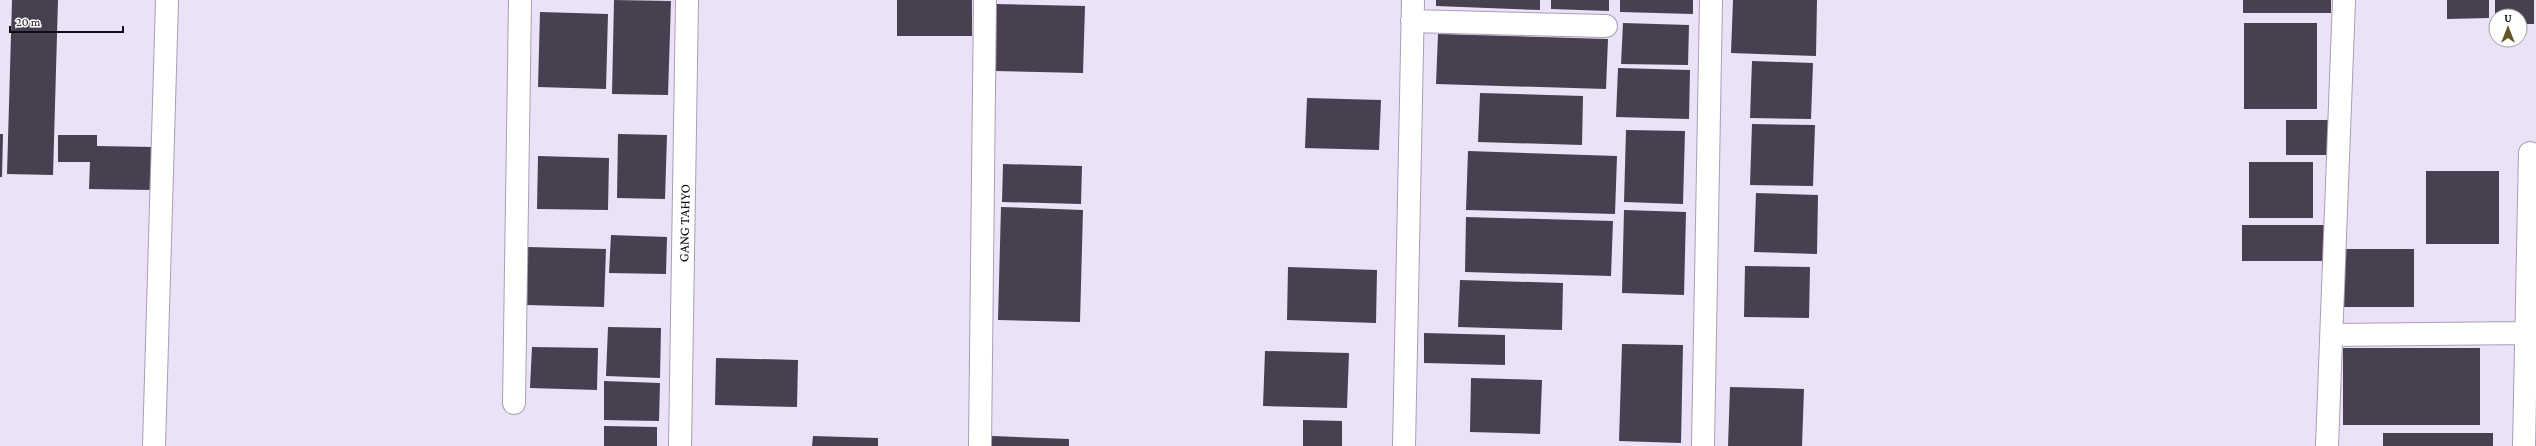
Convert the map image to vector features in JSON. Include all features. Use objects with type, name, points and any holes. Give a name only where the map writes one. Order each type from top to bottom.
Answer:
[{"type":"street","points":[[154,446],[167,0]]},
{"type":"street","points":[[514,403],[520,0]]},
{"type":"street","name":"GANG TAHYO","points":[[680,446],[687,0]]},
{"type":"street","points":[[980,446],[985,0]]},
{"type":"street","points":[[1704,446],[1711,0]]},
{"type":"street","points":[[2327,446],[2344,0]]},
{"type":"street","points":[[1404,446],[1413,10],[1606,26]]},
{"type":"street","points":[[2524,446],[2530,153]]},
{"type":"street","points":[[2332,335],[2526,333]]},
{"type":"building","points":[[12,0],[58,0],[53,175],[7,174]]},
{"type":"building","points":[[614,0],[671,1],[668,95],[612,94]]},
{"type":"building","points":[[897,0],[972,0],[972,36],[897,36]]},
{"type":"building","points":[[1436,0],[1540,0],[1540,10],[1436,6]]},
{"type":"building","points":[[1551,0],[1609,0],[1609,11],[1551,9]]},
{"type":"building","points":[[1620,0],[1693,0],[1693,14],[1620,12]]},
{"type":"building","points":[[1733,0],[1817,0],[1816,56],[1731,53]]},
{"type":"building","points":[[2243,0],[2331,0],[2331,13],[2243,13]]},
{"type":"building","points":[[2447,0],[2489,0],[2488,18],[2447,19]]},
{"type":"building","points":[[2495,0],[2534,0],[2534,24],[2528,24],[2528,8],[2495,8]]},
{"type":"building","points":[[996,4],[1085,6],[1083,73],[994,71]]},
{"type":"building","points":[[540,12],[608,14],[606,89],[538,87]]},
{"type":"building","points":[[1623,23],[1689,25],[1688,65],[1621,64]]},
{"type":"building","points":[[2244,23],[2317,23],[2317,109],[2244,109]]},
{"type":"building","points":[[1438,34],[1608,39],[1606,89],[1436,84]]},
{"type":"building","points":[[1752,61],[1813,63],[1811,119],[1750,118]]},
{"type":"building","points":[[1618,68],[1690,70],[1689,119],[1616,117]]},
{"type":"building","points":[[1480,93],[1583,96],[1582,145],[1478,142]]},
{"type":"building","points":[[1307,98],[1381,100],[1379,150],[1305,148]]},
{"type":"building","points":[[2286,120],[2332,120],[2332,155],[2286,155]]},
{"type":"building","points":[[1752,124],[1815,125],[1813,186],[1750,185]]},
{"type":"building","points":[[1626,130],[1685,131],[1683,204],[1624,202]]},
{"type":"building","points":[[0,134],[3,134],[2,177],[0,177]]},
{"type":"building","points":[[618,134],[667,135],[665,199],[617,198]]},
{"type":"building","points":[[58,135],[97,135],[97,146],[154,147],[152,190],[89,189],[90,162],[58,162]]},
{"type":"building","points":[[1468,151],[1617,156],[1615,214],[1466,210]]},
{"type":"building","points":[[538,156],[609,158],[608,210],[537,209]]},
{"type":"building","points":[[2249,162],[2313,162],[2313,218],[2249,218]]},
{"type":"building","points":[[1003,164],[1082,166],[1081,204],[1002,202]]},
{"type":"building","points":[[2426,171],[2499,171],[2499,244],[2426,244]]},
{"type":"building","points":[[1756,193],[1818,195],[1817,254],[1754,252]]},
{"type":"building","points":[[1001,207],[1083,210],[1080,322],[998,320]]},
{"type":"building","points":[[1624,210],[1686,212],[1684,295],[1622,293]]},
{"type":"building","points":[[1466,217],[1613,221],[1611,276],[1465,272]]},
{"type":"building","points":[[2242,225],[2324,225],[2324,261],[2242,261]]},
{"type":"building","points":[[611,235],[667,237],[666,274],[609,273]]},
{"type":"building","points":[[528,247],[606,249],[604,307],[526,305]]},
{"type":"building","points":[[2344,249],[2414,249],[2414,307],[2344,307]]},
{"type":"building","points":[[1745,266],[1810,267],[1809,318],[1744,317]]},
{"type":"building","points":[[1288,267],[1377,270],[1376,323],[1287,320]]},
{"type":"building","points":[[1460,280],[1563,283],[1562,330],[1458,327]]},
{"type":"building","points":[[608,327],[661,328],[660,378],[606,376]]},
{"type":"building","points":[[1424,333],[1505,335],[1505,365],[1424,363]]},
{"type":"building","points":[[1622,344],[1683,345],[1681,443],[1619,441]]},
{"type":"building","points":[[532,347],[598,348],[597,390],[530,388]]},
{"type":"building","points":[[2343,348],[2480,348],[2480,425],[2343,425]]},
{"type":"building","points":[[1265,351],[1349,353],[1347,408],[1263,406]]},
{"type":"building","points":[[716,358],[798,360],[797,407],[715,405]]},
{"type":"building","points":[[1471,378],[1542,380],[1540,434],[1470,432]]},
{"type":"building","points":[[604,381],[660,383],[659,421],[604,420]]},
{"type":"building","points":[[1730,387],[1804,389],[1802,446],[1728,446]]},
{"type":"building","points":[[1303,420],[1342,421],[1342,446],[1303,446]]},
{"type":"building","points":[[604,426],[657,427],[657,446],[604,446]]},
{"type":"building","points":[[2383,433],[2493,433],[2493,446],[2383,446]]},
{"type":"building","points":[[813,436],[878,438],[878,446],[812,446]]},
{"type":"building","points":[[992,436],[1069,439],[1069,446],[992,446]]}]
